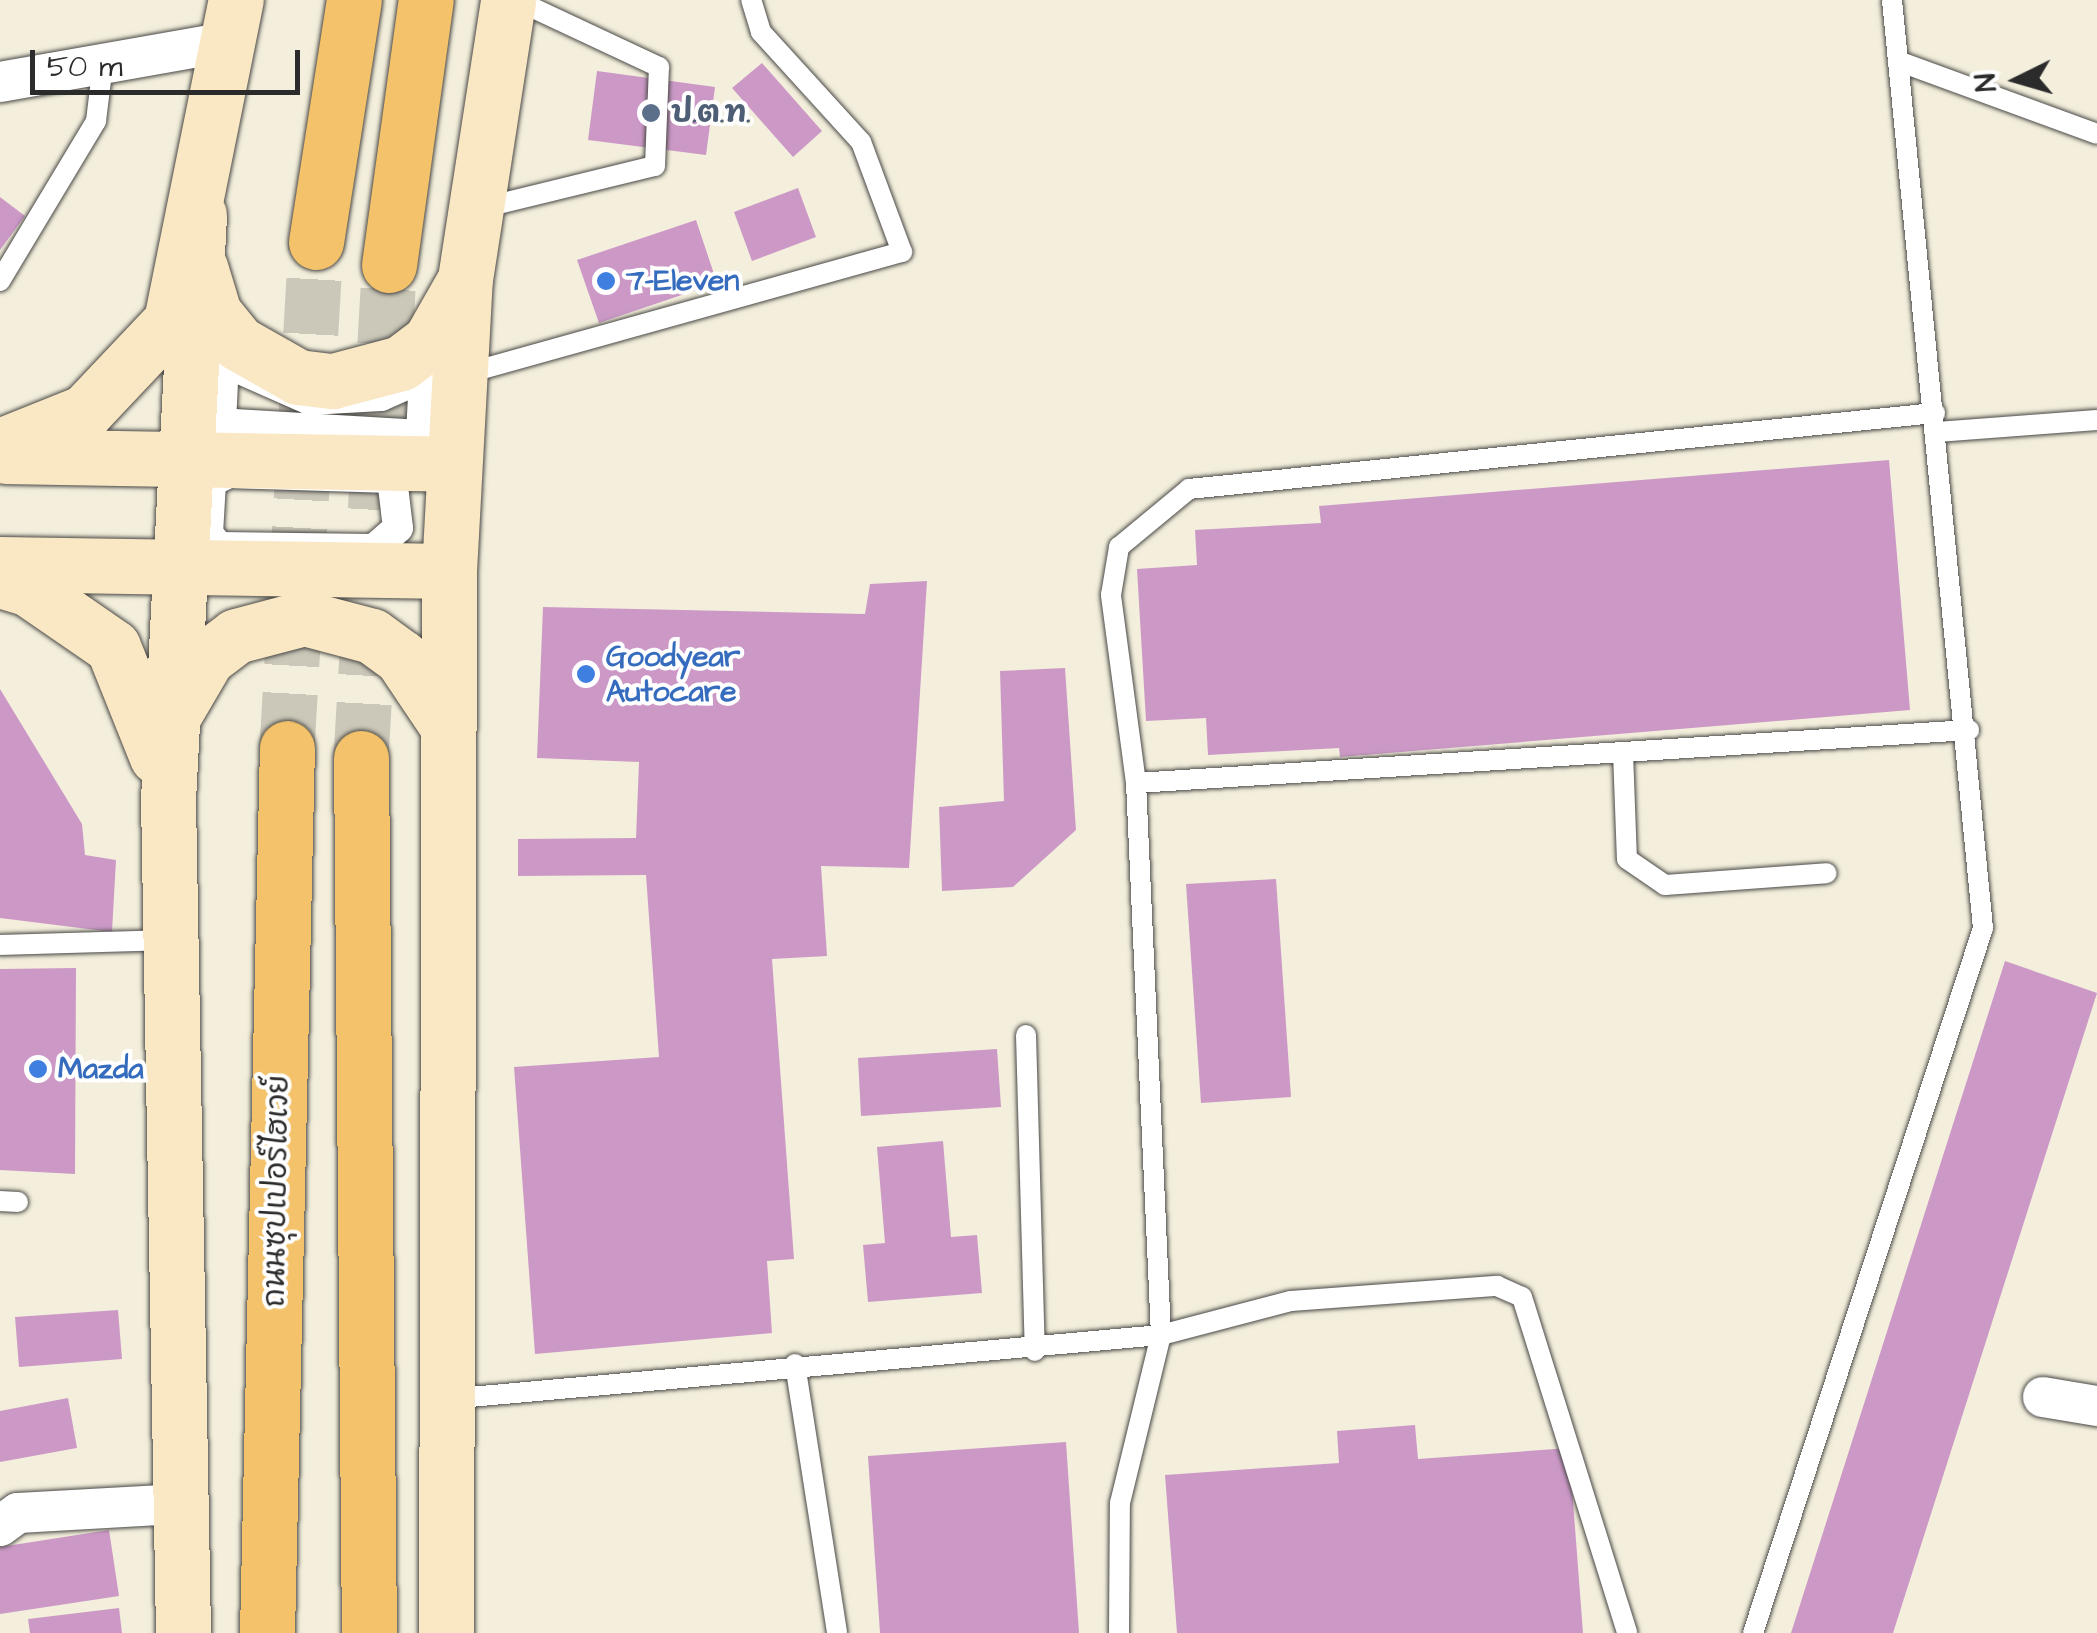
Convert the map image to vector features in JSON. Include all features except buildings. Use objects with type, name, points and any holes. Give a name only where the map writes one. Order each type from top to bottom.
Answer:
[{"type":"highway","points":[[316,242],[354,0]]},
{"type":"highway","points":[[389,265],[426,0]]},
{"type":"highway","name":"ถนนซุปเปอร์ไฮเวย์","points":[[267,1633],[287,748]]},
{"type":"highway","points":[[361,758],[370,1633]]},
{"type":"main road","points":[[446,1633],[444,721],[423,600],[453,464],[443,376],[464,279],[508,0]]},
{"type":"main road","points":[[0,446],[84,412],[120,384],[170,321],[198,229],[232,21]]},
{"type":"main road","points":[[198,229],[214,313],[238,343],[298,377],[333,382],[402,363],[440,326],[464,279]]},
{"type":"main road","points":[[183,1633],[168,799],[178,562],[196,471],[198,229]]},
{"type":"main road","points":[[0,456],[196,471],[453,464]]},
{"type":"main road","points":[[0,564],[178,562],[423,600]]},
{"type":"main road","points":[[0,580],[30,589],[113,648],[168,799]]},
{"type":"main road","points":[[170,721],[207,658],[236,636],[304,618],[372,636],[401,657],[444,721]]},
{"type":"street","points":[[0,82],[103,64],[232,21]]},
{"type":"street","points":[[224,362],[310,400],[381,396],[443,376],[421,435],[220,424],[224,362]]},
{"type":"street","points":[[196,471],[392,478],[398,528],[374,550],[219,547],[208,534],[196,471]]},
{"type":"street","points":[[206,586],[412,595],[423,600],[407,645],[377,622],[304,603],[249,616],[202,646],[206,586]]},
{"type":"street","points":[[2043,1397],[2097,1406]]},
{"type":"street","points":[[0,1526],[18,1513],[181,1504]]},
{"type":"lane","points":[[475,210],[655,166],[659,67],[516,0]]},
{"type":"lane","points":[[443,376],[902,252],[861,142],[761,32],[751,0]]},
{"type":"lane","points":[[1752,1633],[1983,928],[1969,730],[1892,0]]},
{"type":"lane","points":[[1898,62],[2097,134]]},
{"type":"lane","points":[[0,281],[96,122],[103,64]]},
{"type":"lane","points":[[1119,1633],[1120,1503],[1161,1335],[1136,783],[1111,595],[1119,547],[1189,488],[1936,422],[2097,420]]},
{"type":"lane","points":[[1136,783],[1969,730]]},
{"type":"lane","points":[[1624,752],[1627,860],[1664,886],[1827,873]]},
{"type":"lane","points":[[0,944],[172,940]]},
{"type":"lane","points":[[1026,1036],[1034,1351]]},
{"type":"lane","points":[[444,1399],[795,1364],[1034,1351],[1161,1335],[1291,1302],[1512,1288],[1627,1633]]},
{"type":"lane","points":[[795,1364],[838,1633]]},
{"type":"tunnel","points":[[287,748],[316,242]]},
{"type":"tunnel","points":[[361,758],[389,265]]},
{"type":"place","name":"ป.ต.ท.","points":[[651,113]]},
{"type":"place","name":"7-Eleven","points":[[606,281]]},
{"type":"place","name":"Goodyear Autocare","points":[[586,674]]},
{"type":"place","name":"Mazda","points":[[38,1069]]}]
